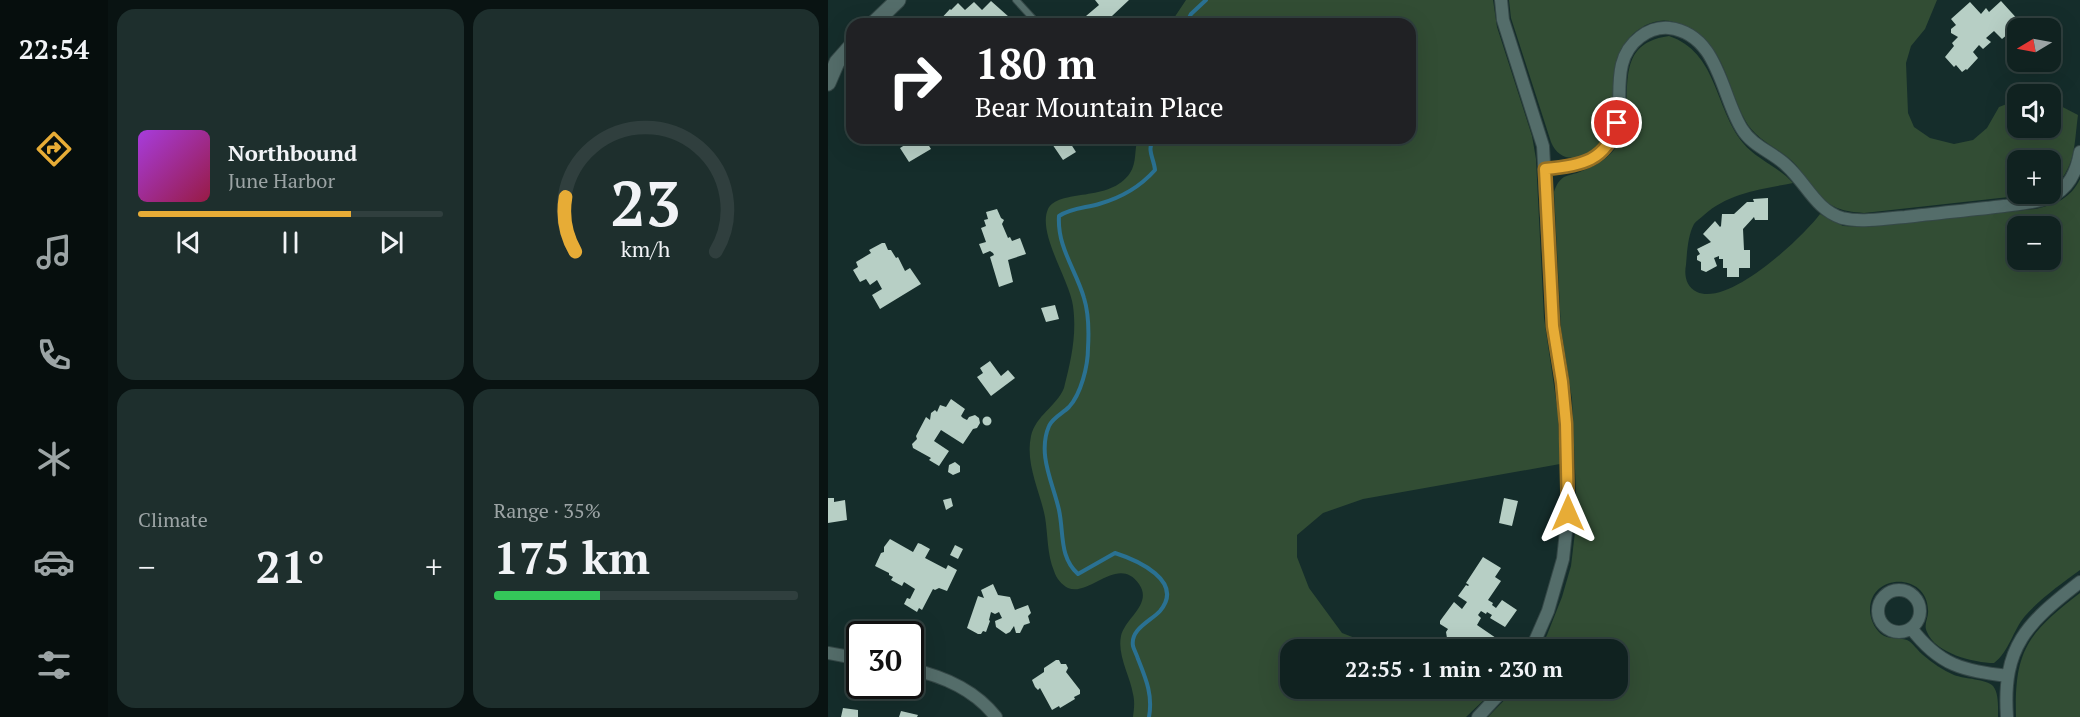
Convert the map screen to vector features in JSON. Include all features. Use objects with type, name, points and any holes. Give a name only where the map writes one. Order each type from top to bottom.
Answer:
[{"type":"street","points":[[879,18],[897,0]]},
{"type":"street","points":[[1501,0],[1503,20],[1540,132],[1545,169],[1553,326],[1566,424],[1568,513],[1560,574],[1536,639]]},
{"type":"street","points":[[1545,169],[1589,161],[1609,144],[1617,123],[1621,73],[1628,50],[1647,32],[1668,28],[1686,33],[1708,53],[1736,117],[1748,138],[1786,165],[1824,209],[1845,218],[1869,220],[2040,201],[2061,192],[2068,184],[2074,175],[2080,152]]},
{"type":"street","points":[[828,83],[837,62],[846,52]]},
{"type":"street","points":[[2007,717],[2008,676],[2016,648],[2028,627],[2044,610],[2080,582]]},
{"type":"street","points":[[1911,628],[1929,650],[1953,665],[2008,676]]},
{"type":"street","points":[[828,653],[846,656]]},
{"type":"street","points":[[924,673],[963,688],[988,707],[996,717]]},
{"type":"street","points":[[1478,717],[1495,699]]},
{"type":"lane","points":[[1016,0],[1032,18]]},
{"type":"green space","points":[[1186,0],[1493,0],[1497,27],[1532,136],[1536,159],[1544,318],[1558,413],[1560,464],[1363,499],[1323,513],[1297,535],[1297,557],[1309,588],[1342,633],[1358,639],[1280,639],[1280,699],[1485,699],[1466,717],[1133,717],[1134,697],[1122,658],[1120,643],[1123,629],[1141,604],[1142,591],[1131,576],[1122,573],[1113,574],[1077,589],[1068,588],[1060,581],[1052,565],[1045,517],[1031,467],[1031,436],[1037,422],[1056,401],[1064,388],[1074,337],[1071,296],[1047,231],[1048,209],[1063,199],[1098,192],[1121,182],[1132,169],[1137,144],[1416,144],[1416,18],[1174,18]]},
{"type":"green space","points":[[1509,0],[1937,0],[1925,29],[1911,46],[1906,63],[1908,113],[1914,127],[1930,138],[1954,144],[1973,140],[1987,128],[1999,107],[2007,104],[2007,138],[2061,138],[2061,106],[2078,115],[2072,156],[2061,179],[2061,150],[2007,150],[2007,197],[1864,213],[1840,209],[1822,198],[1796,165],[1755,134],[1745,120],[1723,68],[1709,45],[1686,27],[1662,21],[1645,26],[1626,42],[1615,66],[1613,113],[1607,134],[1595,148],[1579,157],[1571,158],[1556,151],[1551,142],[1511,18]]},
{"type":"green space","points":[[1669,36],[1685,44],[1706,68],[1726,113],[1743,143],[1793,183],[1735,197],[1713,208],[1695,223],[1689,238],[1685,273],[1688,284],[1697,292],[1711,294],[1727,290],[1764,268],[1798,238],[1820,214],[1843,226],[1867,227],[2035,209],[2061,204],[2061,200],[2072,191],[2080,179],[2080,570],[2044,597],[2025,616],[2003,653],[1994,663],[1966,659],[1938,646],[1926,629],[1928,610],[1925,598],[1919,589],[1909,584],[1899,582],[1879,589],[1872,598],[1870,610],[1874,626],[1884,636],[1907,640],[1930,661],[1954,675],[1986,682],[1993,686],[1997,697],[1998,717],[1488,717],[1505,699],[1628,699],[1628,639],[1545,639],[1562,597],[1571,566],[1577,515],[1572,399],[1561,329],[1554,192],[1564,177],[1596,165],[1617,146],[1624,124],[1631,62],[1638,50],[1650,41]]},
{"type":"green space","points":[[2080,593],[2080,717],[2016,717],[2018,675],[2028,645],[2036,632],[2048,620]]},
{"type":"building","points":[[1095,0],[1129,0],[1112,16],[1113,18],[1088,18],[1086,16],[1099,5]]},
{"type":"building","points":[[991,1],[1009,17],[942,18],[958,3],[965,10],[974,2],[982,10]]},
{"type":"building","points":[[2001,1],[2016,18],[2007,18],[2007,35],[2002,39],[1994,31],[1986,38],[1991,42],[1983,49],[1979,45],[1973,52],[1978,58],[1962,72],[1945,57],[1958,37],[1951,33],[1951,29],[1956,25],[1951,19],[1970,2],[1981,14],[1986,8],[1989,12]]},
{"type":"building","points":[[906,144],[928,144],[931,149],[909,162],[900,148]]},
{"type":"building","points":[[1052,144],[1071,144],[1076,152],[1063,160]]},
{"type":"building","points":[[1768,198],[1768,220],[1755,220],[1754,217],[1743,229],[1744,250],[1750,250],[1750,268],[1739,268],[1739,277],[1727,277],[1727,268],[1723,268],[1723,259],[1719,259],[1719,256],[1714,258],[1717,266],[1706,272],[1701,270],[1701,262],[1697,260],[1700,254],[1697,249],[1711,242],[1703,234],[1715,221],[1720,227],[1722,214],[1734,214],[1747,202],[1754,202],[1753,199]]},
{"type":"building","points":[[997,209],[1004,220],[1002,224],[1008,238],[1010,237],[1012,241],[1020,238],[1026,254],[1008,260],[1013,282],[999,287],[990,257],[994,255],[990,251],[983,254],[979,244],[986,242],[981,228],[986,226],[984,220],[988,219],[986,212]]},
{"type":"building","points":[[885,243],[896,258],[898,257],[905,271],[910,268],[921,284],[880,309],[872,295],[882,289],[877,280],[870,285],[866,279],[860,282],[853,270],[858,267],[856,262],[871,253],[869,250]]},
{"type":"building","points":[[1055,305],[1059,319],[1046,322],[1041,308]]},
{"type":"building","points":[[990,361],[1001,376],[1008,370],[1015,378],[991,396],[977,377],[983,373],[980,368]]},
{"type":"building","points":[[951,399],[965,409],[961,416],[963,418],[967,420],[975,415],[979,418],[980,423],[963,444],[941,430],[934,441],[949,451],[939,466],[929,460],[931,458],[913,448],[912,444],[917,439],[916,436],[926,417],[930,420],[931,413],[935,410],[937,412],[940,405],[946,407]]},
{"type":"building","points":[[987,416],[992,421],[987,426],[982,421]]},
{"type":"building","points":[[955,462],[960,466],[960,472],[953,475],[948,472],[949,465]]},
{"type":"building","points":[[828,498],[834,498],[834,502],[845,500],[847,520],[828,523]]},
{"type":"building","points":[[951,498],[953,506],[946,510],[943,500]]},
{"type":"building","points":[[1504,498],[1518,501],[1512,526],[1499,523]]},
{"type":"building","points":[[890,539],[913,552],[918,543],[921,544],[930,549],[925,558],[946,569],[948,565],[957,570],[947,591],[939,588],[933,589],[922,610],[919,608],[917,612],[904,604],[907,598],[910,599],[915,589],[904,582],[902,586],[891,580],[893,577],[889,573],[875,566]]},
{"type":"building","points":[[955,545],[963,549],[958,559],[950,555]]},
{"type":"building","points":[[1483,557],[1501,568],[1495,577],[1501,581],[1488,600],[1496,608],[1502,600],[1517,610],[1505,627],[1490,618],[1492,615],[1481,611],[1478,615],[1481,618],[1477,625],[1495,639],[1447,638],[1448,629],[1440,624],[1440,621],[1454,602],[1462,609],[1467,602],[1458,596],[1466,585],[1469,585],[1466,583]]},
{"type":"building","points":[[993,584],[998,595],[1010,597],[1015,610],[1028,605],[1031,613],[1028,616],[1030,623],[1024,625],[1020,633],[1016,633],[1014,626],[1006,634],[996,627],[995,621],[1002,618],[999,612],[995,614],[991,612],[986,632],[978,634],[967,628],[978,596],[984,598],[981,590]]},
{"type":"building","points":[[1059,660],[1061,664],[1066,664],[1068,668],[1066,672],[1080,690],[1080,694],[1060,708],[1059,706],[1052,710],[1040,688],[1038,690],[1035,687],[1032,680]]},
{"type":"building","points":[[843,708],[858,710],[858,717],[841,717]]},
{"type":"building","points":[[901,711],[918,715],[917,717],[899,717]]},
{"type":"waterway","points":[[1189,18],[1206,0]]},
{"type":"waterway","points":[[1149,717],[1148,687],[1133,648],[1133,640],[1138,630],[1160,611],[1166,600],[1167,590],[1163,581],[1155,573],[1115,553],[1078,574],[1072,567],[1063,544],[1059,510],[1047,468],[1045,447],[1050,423],[1069,407],[1077,395],[1088,355],[1086,304],[1064,248],[1059,216],[1114,199],[1143,182],[1155,170],[1152,144]]},
{"type":"route","points":[[1568,513],[1566,424],[1553,326],[1545,169],[1562,168],[1589,161],[1609,144],[1617,123]]}]
